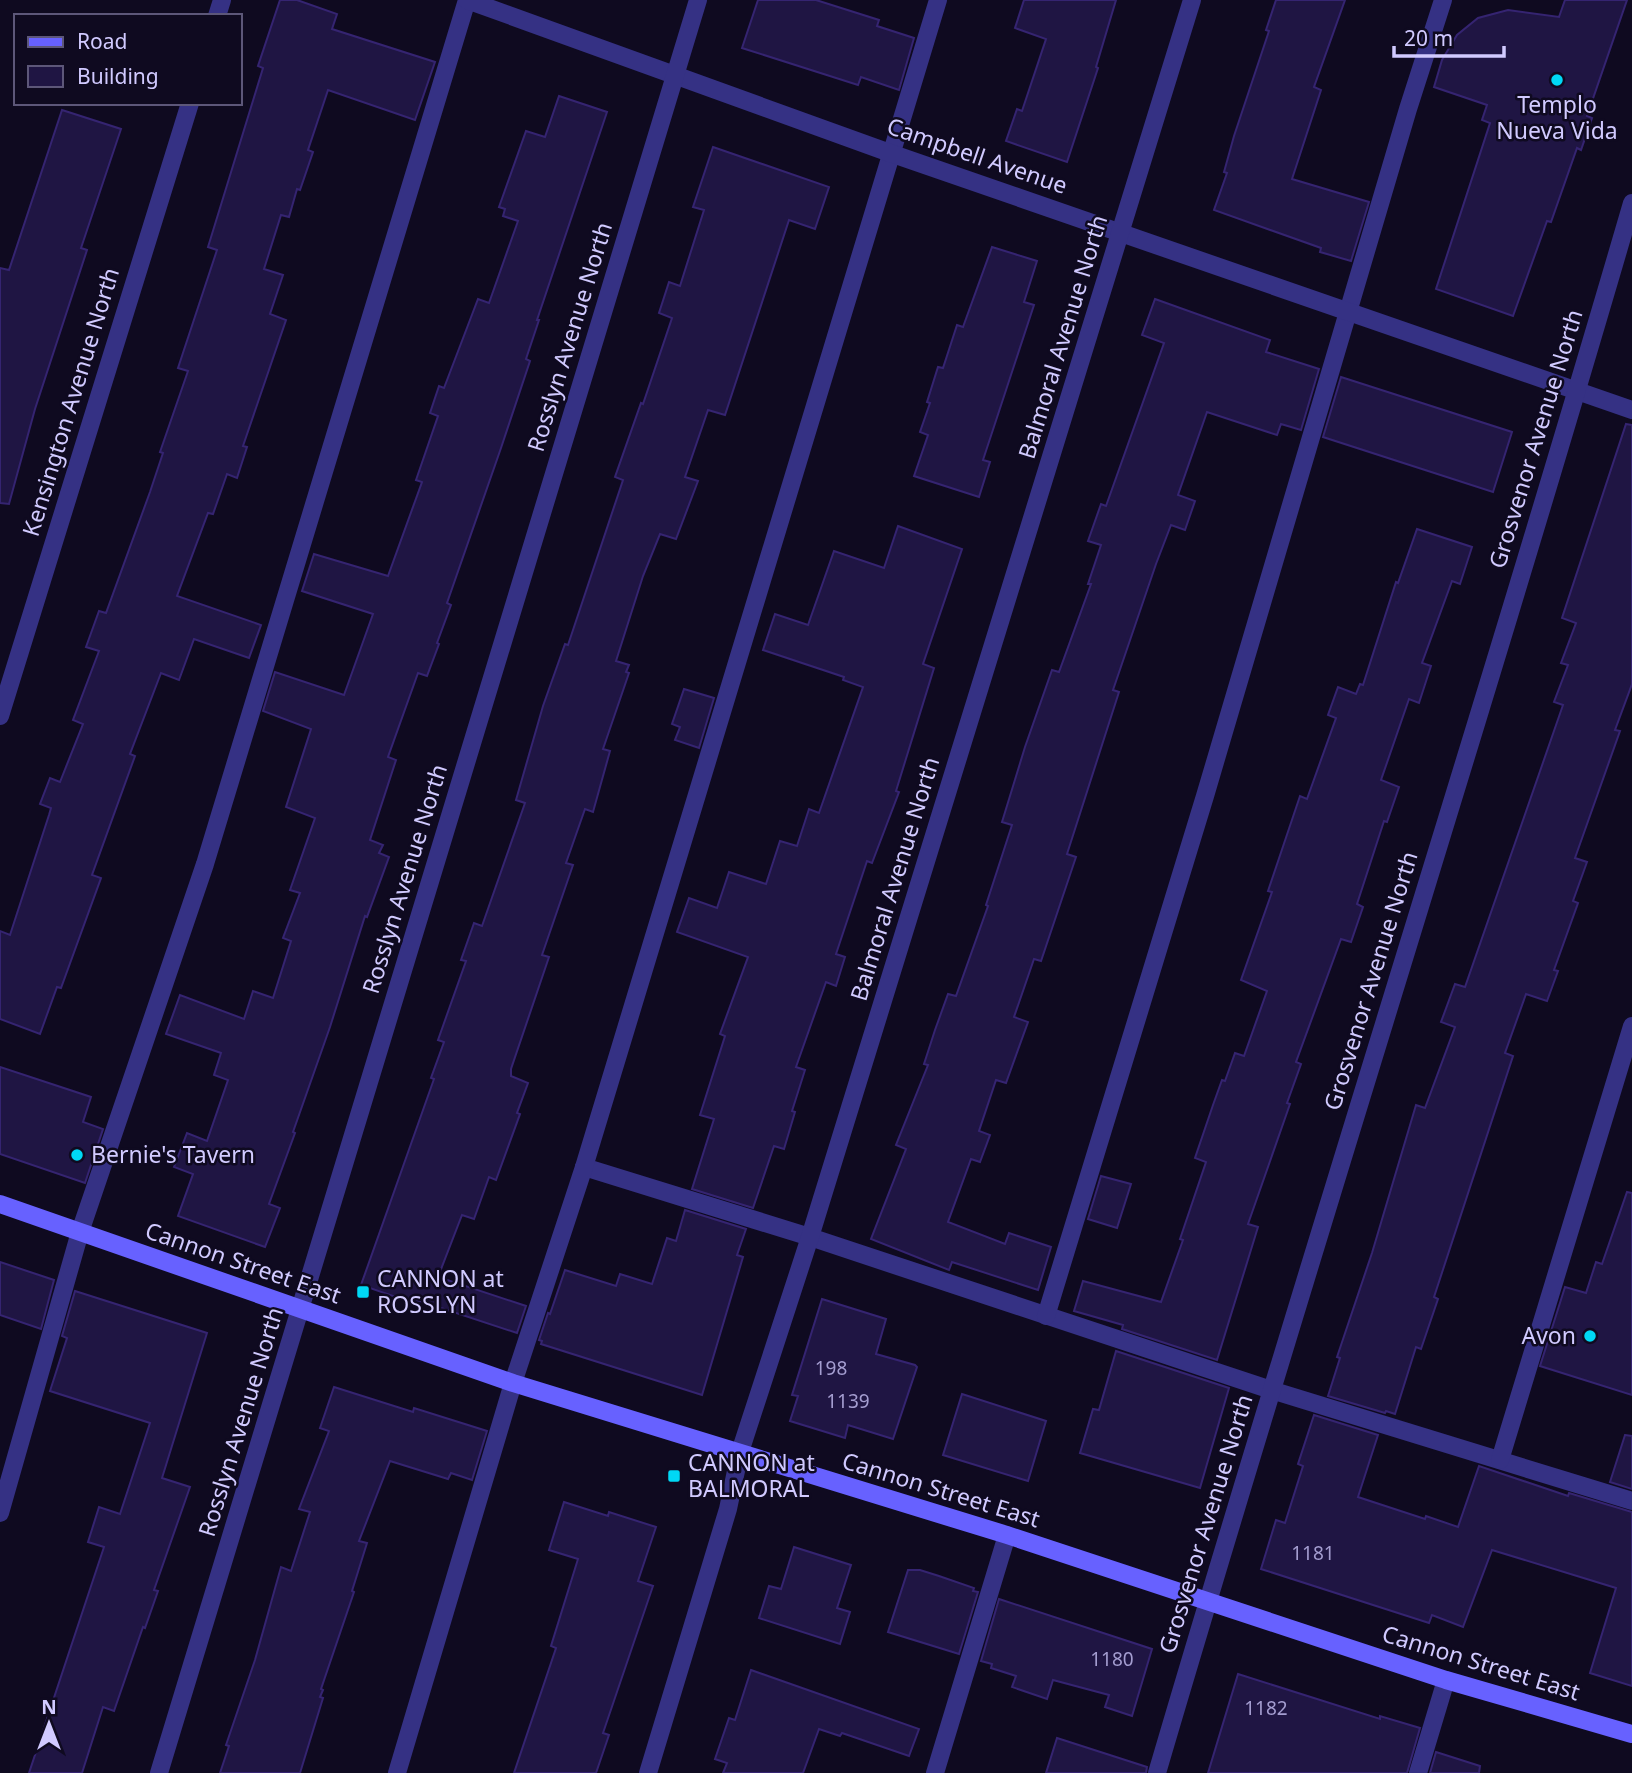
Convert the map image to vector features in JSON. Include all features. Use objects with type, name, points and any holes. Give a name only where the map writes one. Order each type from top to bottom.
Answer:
[{"type":"main road","name":"Cannon Street East","points":[[0,1204],[513,1383],[1007,1535],[1446,1679],[1632,1734]]},
{"type":"street","name":"Campbell Avenue","points":[[467,0],[890,153],[1632,410]]},
{"type":"street","points":[[0,1513],[80,1232],[205,864],[467,0]]},
{"type":"street","name":"Rosslyn Avenue North","points":[[159,1773],[698,0]]},
{"type":"street","points":[[397,1773],[513,1383],[584,1167],[938,0]]},
{"type":"street","name":"Balmoral Avenue North","points":[[648,1773],[728,1509],[740,1452],[810,1237],[1192,0]]},
{"type":"street","points":[[1046,1316],[1443,0]]},
{"type":"street","name":"Kensington Avenue North","points":[[0,716],[189,105]]},
{"type":"street","name":"Grosvenor Avenue North","points":[[1157,1773],[1632,204]]},
{"type":"street","points":[[1500,1460],[1632,1026]]},
{"type":"street","points":[[584,1167],[810,1237],[1271,1390],[1632,1500]]},
{"type":"street","points":[[935,1773],[1007,1535]]},
{"type":"street","points":[[1418,1773],[1446,1679]]},
{"type":"building","points":[[280,0],[297,0],[337,14],[332,29],[435,62],[415,120],[328,90],[308,150],[313,152],[300,190],[297,189],[289,217],[281,215],[264,269],[283,275],[270,314],[286,320],[243,446],[247,447],[237,478],[227,474],[213,514],[208,513],[177,596],[261,625],[249,658],[194,639],[179,680],[161,673],[130,754],[135,756],[92,875],[101,878],[61,988],[57,987],[40,1034],[0,1019],[0,931],[10,935],[51,808],[40,804],[50,778],[60,782],[83,724],[73,720],[99,651],[86,647],[99,611],[106,613],[150,492],[163,453],[160,452],[188,371],[178,368],[217,250],[208,247],[263,68],[258,66]]},
{"type":"building","points":[[758,0],[816,0],[879,20],[877,26],[914,38],[899,90],[861,77],[858,85],[742,48]]},
{"type":"building","points":[[1024,0],[1116,0],[1096,67],[1098,68],[1067,162],[1006,141],[1017,109],[1022,111],[1046,39],[1015,28]]},
{"type":"building","points":[[1276,0],[1345,0],[1314,87],[1321,90],[1292,179],[1369,202],[1351,261],[1320,252],[1321,248],[1214,210]]},
{"type":"building","points":[[1565,0],[1627,0],[1587,116],[1592,118],[1581,150],[1577,148],[1551,222],[1547,221],[1513,316],[1436,289],[1490,123],[1482,120],[1487,105],[1434,87],[1442,60],[1457,35],[1478,18],[1508,10],[1559,17]]},
{"type":"building","points":[[559,96],[607,112],[537,320],[526,359],[530,361],[447,603],[451,605],[437,643],[439,644],[427,676],[418,673],[388,757],[396,760],[370,840],[383,845],[379,853],[389,857],[367,917],[365,916],[293,1132],[295,1133],[269,1204],[280,1208],[265,1247],[178,1216],[193,1174],[174,1167],[187,1133],[207,1141],[228,1080],[214,1075],[221,1053],[166,1034],[180,995],[244,1019],[253,991],[273,998],[291,941],[283,938],[300,893],[290,890],[315,818],[286,807],[311,729],[263,711],[275,672],[344,695],[373,614],[302,591],[314,554],[388,576],[422,482],[416,480],[438,416],[430,413],[439,386],[444,388],[478,299],[489,303],[518,221],[503,216],[505,209],[499,207],[526,131],[545,137]]},
{"type":"building","points":[[62,110],[121,129],[81,248],[87,250],[35,409],[9,504],[0,503],[0,268],[9,270]]},
{"type":"building","points":[[713,147],[829,187],[815,229],[789,220],[725,415],[708,410],[685,477],[698,481],[676,539],[660,534],[643,576],[616,661],[629,665],[626,672],[629,673],[603,749],[610,751],[593,812],[585,809],[566,863],[573,865],[542,955],[549,957],[511,1069],[511,1076],[528,1083],[517,1113],[520,1114],[496,1180],[489,1177],[474,1219],[462,1215],[438,1277],[526,1306],[517,1333],[417,1300],[416,1304],[361,1285],[434,1079],[431,1078],[444,1042],[438,1040],[466,961],[461,960],[474,923],[482,926],[525,803],[516,800],[543,706],[565,644],[568,645],[623,480],[615,477],[672,318],[659,313],[669,282],[680,286],[704,210],[693,207]]},
{"type":"building","points":[[992,247],[1037,261],[1024,302],[1034,305],[983,460],[990,462],[979,497],[914,476],[928,435],[920,432],[938,367],[943,368],[957,325],[963,327]]},
{"type":"building","points":[[1155,299],[1270,340],[1266,352],[1319,369],[1301,430],[1281,424],[1277,435],[1207,412],[1178,495],[1195,501],[1185,530],[1171,525],[1156,564],[1113,690],[1119,692],[1067,854],[1076,857],[1041,961],[1034,959],[1014,1017],[1028,1022],[1006,1083],[996,1080],[979,1131],[990,1135],[980,1162],[971,1159],[948,1222],[1005,1244],[1009,1233],[1051,1247],[1038,1290],[952,1262],[949,1270],[871,1239],[906,1149],[896,1145],[928,1065],[924,1064],[935,1030],[948,994],[956,996],[988,906],[986,905],[1012,825],[1002,822],[1025,747],[1052,670],[1059,672],[1091,584],[1088,584],[1101,545],[1088,541],[1101,504],[1106,506],[1164,343],[1142,335]]},
{"type":"building","points":[[1341,377],[1512,432],[1493,492],[1323,437]]},
{"type":"building","points":[[1626,424],[1632,425],[1632,684],[1615,730],[1620,731],[1575,858],[1587,862],[1573,901],[1578,903],[1554,970],[1558,971],[1547,1001],[1526,994],[1505,1053],[1513,1056],[1434,1297],[1438,1299],[1421,1349],[1416,1347],[1395,1414],[1385,1413],[1328,1396],[1340,1358],[1337,1357],[1372,1253],[1416,1105],[1425,1108],[1455,1027],[1441,1022],[1455,984],[1465,987],[1563,705],[1554,702],[1568,665],[1561,663],[1576,623],[1562,618]]},
{"type":"building","points":[[898,526],[962,549],[923,664],[934,668],[896,791],[899,792],[872,863],[867,861],[836,954],[845,957],[836,986],[826,982],[796,1067],[805,1070],[784,1149],[774,1146],[753,1208],[692,1189],[714,1119],[700,1115],[725,1036],[720,1034],[748,957],[677,932],[689,898],[717,908],[729,872],[766,884],[780,841],[797,846],[809,809],[819,813],[863,687],[843,680],[844,677],[763,650],[775,614],[808,625],[834,551],[884,568]]},
{"type":"building","points":[[1417,529],[1472,547],[1460,584],[1452,581],[1422,663],[1431,666],[1419,703],[1409,699],[1381,780],[1399,787],[1387,822],[1384,821],[1357,904],[1363,907],[1351,942],[1341,939],[1296,1062],[1301,1064],[1287,1103],[1290,1104],[1248,1224],[1258,1227],[1217,1360],[1122,1329],[1123,1325],[1074,1311],[1083,1281],[1161,1302],[1206,1162],[1195,1158],[1213,1105],[1235,1053],[1244,1056],[1267,991],[1241,980],[1272,892],[1268,891],[1300,796],[1307,799],[1336,718],[1328,715],[1338,687],[1356,694],[1360,684],[1363,685],[1396,582],[1398,583]]},
{"type":"building","points":[[684,689],[714,698],[699,748],[675,740],[680,727],[672,724]]},
{"type":"building","points":[[0,1067],[91,1097],[83,1122],[103,1129],[85,1183],[0,1154]]},
{"type":"building","points":[[1101,1176],[1131,1184],[1117,1228],[1088,1219]]},
{"type":"building","name":"Avon","points":[[1627,1192],[1632,1193],[1632,1395],[1540,1366],[1565,1287],[1586,1293],[1596,1262],[1602,1264]]},
{"type":"building","points":[[685,1210],[746,1229],[737,1255],[743,1257],[702,1395],[541,1344],[542,1341],[539,1340],[565,1270],[616,1286],[620,1274],[652,1284],[667,1238],[676,1241]]},
{"type":"building","points":[[0,1262],[54,1280],[41,1329],[0,1315]]},
{"type":"building","points":[[75,1291],[207,1333],[162,1478],[190,1487],[154,1590],[158,1591],[114,1711],[103,1707],[82,1773],[29,1773],[104,1547],[88,1542],[99,1507],[120,1514],[150,1423],[50,1391],[67,1338],[62,1336]]},
{"type":"building","points":[[822,1299],[886,1319],[876,1354],[917,1367],[893,1439],[848,1425],[845,1438],[790,1421],[798,1396],[792,1395]]},
{"type":"building","points":[[1116,1351],[1229,1388],[1200,1488],[1080,1453],[1093,1409],[1099,1410]]},
{"type":"building","points":[[334,1387],[413,1412],[414,1408],[487,1431],[472,1480],[451,1473],[448,1479],[390,1461],[359,1541],[367,1543],[352,1591],[354,1592],[321,1689],[323,1690],[320,1697],[323,1698],[300,1773],[220,1773],[229,1746],[226,1745],[255,1660],[281,1567],[291,1571],[310,1512],[299,1509],[329,1431],[320,1428]]},
{"type":"building","points":[[962,1394],[1046,1421],[1028,1481],[943,1455]]},
{"type":"building","points":[[1314,1415],[1378,1435],[1358,1497],[1425,1519],[1426,1516],[1458,1527],[1479,1466],[1568,1496],[1569,1493],[1632,1512],[1632,1686],[1590,1673],[1616,1588],[1492,1550],[1463,1627],[1432,1615],[1429,1623],[1261,1569],[1276,1520],[1285,1523],[1303,1466],[1298,1464]]},
{"type":"building","points":[[1625,1435],[1632,1436],[1632,1489],[1610,1482]]},
{"type":"building","points":[[564,1502],[608,1516],[609,1512],[656,1527],[638,1581],[653,1586],[603,1733],[609,1735],[596,1773],[514,1773],[556,1648],[551,1646],[578,1559],[549,1550]]},
{"type":"building","points":[[794,1547],[851,1565],[837,1608],[850,1612],[840,1644],[759,1618],[769,1586],[781,1589]]},
{"type":"building","points":[[908,1570],[920,1570],[974,1588],[973,1591],[978,1592],[959,1654],[888,1632]]},
{"type":"building","points":[[999,1599],[1152,1649],[1132,1716],[1105,1707],[1109,1695],[1053,1680],[1047,1699],[1012,1687],[1016,1676],[991,1668],[992,1664],[981,1661]]},
{"type":"building","points":[[751,1670],[919,1729],[909,1756],[842,1733],[840,1736],[819,1729],[803,1773],[723,1773],[727,1763],[715,1759],[729,1718],[735,1720]]},
{"type":"building","points":[[1238,1674],[1380,1719],[1380,1716],[1420,1728],[1407,1773],[1208,1773]]},
{"type":"building","points":[[1057,1738],[1147,1767],[1146,1773],[1046,1773]]},
{"type":"building","points":[[1436,1752],[1480,1766],[1479,1773],[1430,1773]]},
{"type":"place","name":"Templo Nueva Vida","points":[[1557,80]]},
{"type":"place","name":"Bernie's Tavern","points":[[77,1155]]},
{"type":"place","name":"CANNON at ROSSLYN","points":[[363,1292]]},
{"type":"place","name":"Avon","points":[[1590,1336]]},
{"type":"place","name":"CANNON at BALMORAL","points":[[674,1476]]}]
